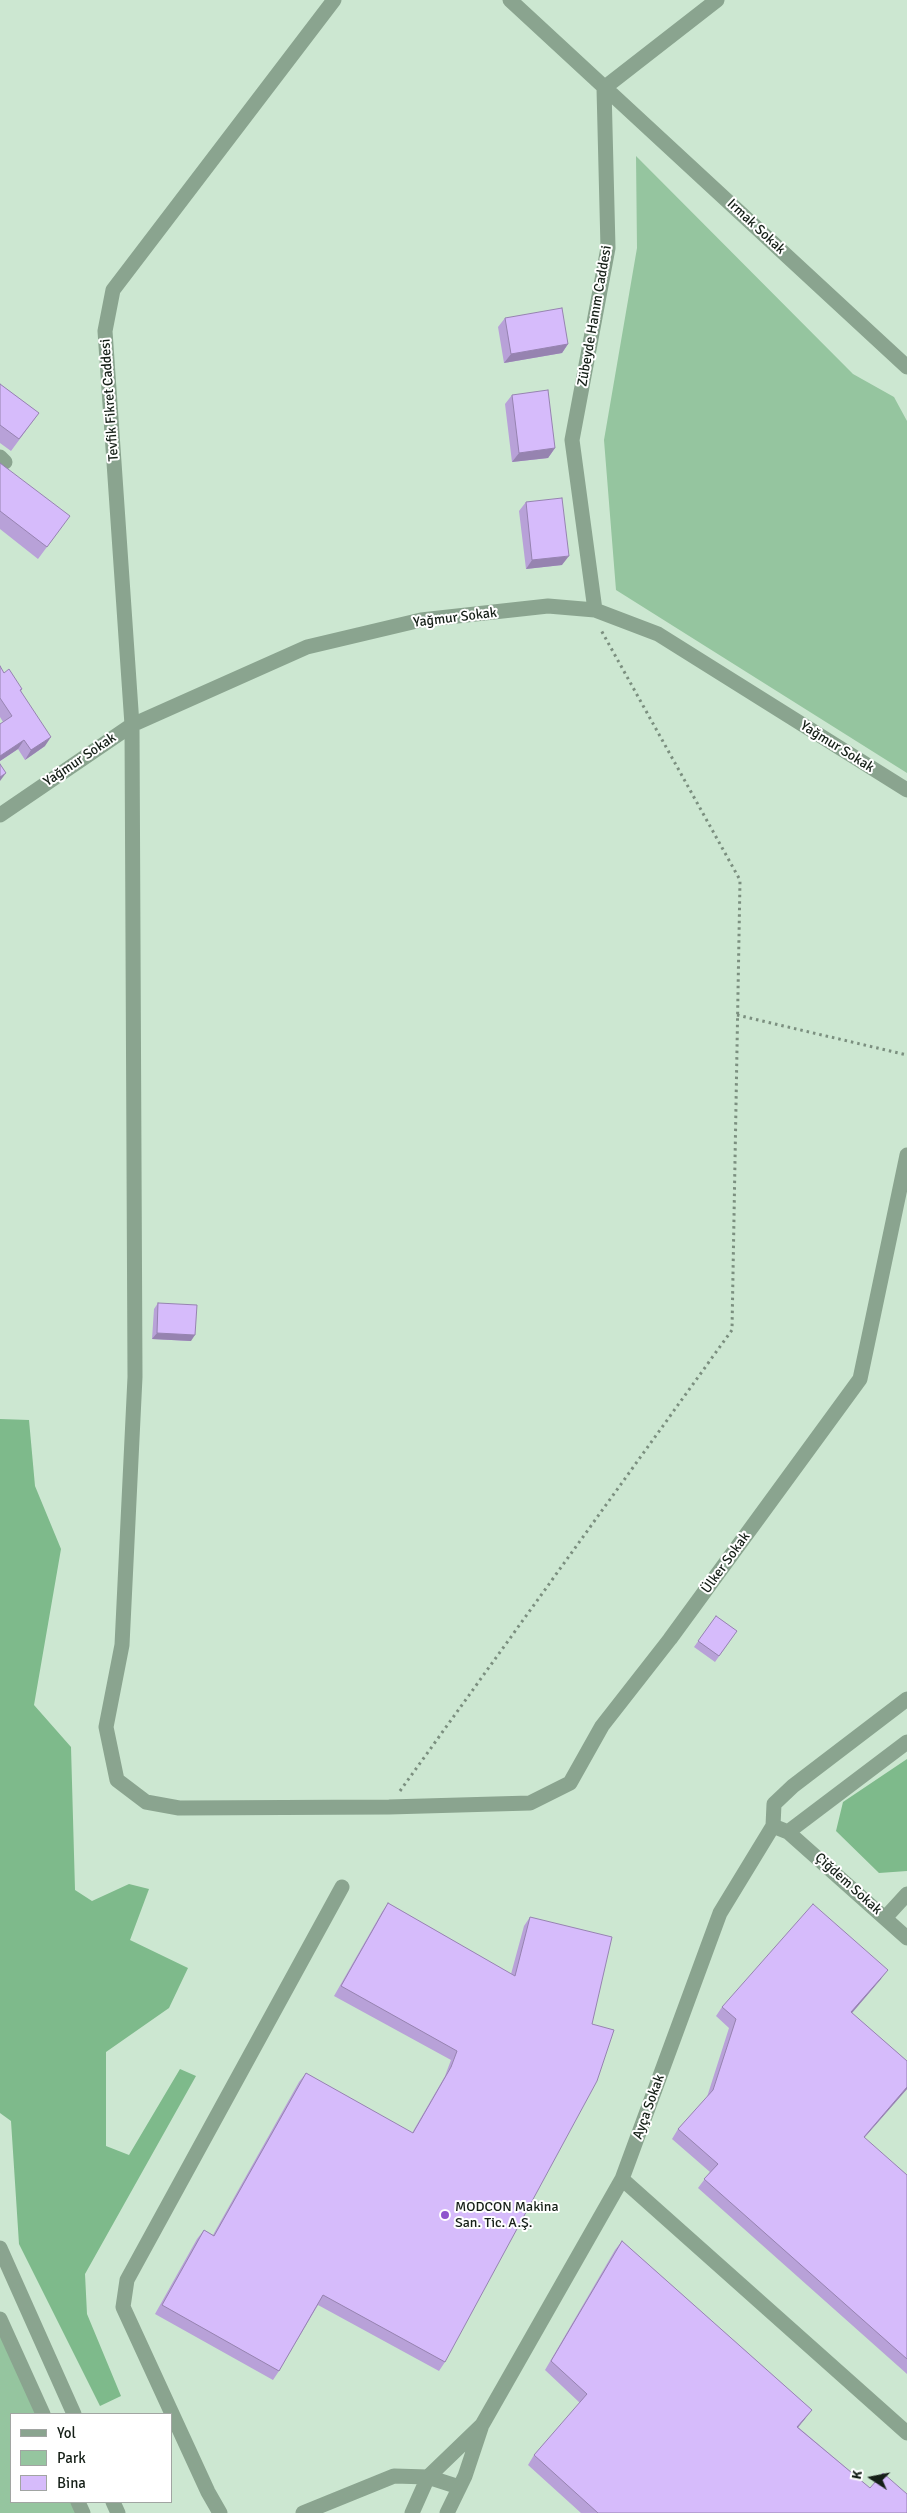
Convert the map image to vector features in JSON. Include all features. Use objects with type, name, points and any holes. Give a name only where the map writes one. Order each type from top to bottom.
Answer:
[{"type":"street","name":"Tevfik Fikret Caddesi","points":[[334,0],[113,290],[105,331],[132,725],[135,1377],[122,1645],[106,1727],[117,1780],[146,1802],[179,1808],[388,1807]]},
{"type":"street","points":[[510,0],[604,88],[717,0]]},
{"type":"street","name":"Irmak Sokak","points":[[604,88],[907,367]]},
{"type":"street","name":"Zübeyde Hanım Caddesi","points":[[593,610],[572,440],[608,248],[604,88]]},
{"type":"street","name":"Yağmur Sokak","points":[[0,815],[132,725],[307,647],[421,620],[548,606],[593,610],[658,634],[907,790]]},
{"type":"street","name":"Ülker Sokak","points":[[388,1807],[530,1803],[570,1784],[602,1726],[670,1639],[860,1379],[907,1155]]},
{"type":"street","points":[[907,1699],[793,1786],[774,1804],[773,1826],[788,1832],[907,1742]]},
{"type":"street","name":"Ayça Sokak","points":[[412,2513],[428,2476],[482,2424],[622,2179],[720,1913],[773,1826]]},
{"type":"street","name":"Çiğdem Sokak","points":[[788,1832],[907,1938]]},
{"type":"street","points":[[172,2413],[123,2307],[127,2280],[342,1887]]},
{"type":"street","points":[[885,1918],[907,1894]]},
{"type":"street","points":[[622,2179],[907,2433]]},
{"type":"street","points":[[0,2248],[74,2413]]},
{"type":"street","points":[[0,2319],[43,2413]]},
{"type":"street","points":[[172,2414],[208,2492],[220,2513]]},
{"type":"street","points":[[447,2513],[459,2487],[482,2424]]},
{"type":"street","points":[[302,2513],[394,2476],[428,2476],[459,2487]]},
{"type":"path","points":[[388,1807],[732,1330],[740,880],[593,610]]},
{"type":"path","points":[[737,1015],[907,1055]]},
{"type":"green space","points":[[636,156],[853,374],[894,397],[907,421],[907,773],[616,590],[604,440],[637,248]]},
{"type":"green space","points":[[0,1419],[29,1420],[35,1486],[61,1549],[34,1705],[71,1747],[75,1890],[92,1901],[129,1884],[149,1889],[130,1940],[188,1968],[169,2008],[106,2052],[106,2146],[129,2155],[180,2069],[196,2076],[85,2274],[87,2314],[121,2396],[100,2406],[19,2244],[11,2121],[0,2113]]},
{"type":"green space","points":[[907,1759],[907,1871],[879,1873],[836,1831],[843,1802]]},
{"type":"green space","points":[[0,2319],[43,2413],[10,2413],[10,2503],[78,2503],[83,2513],[0,2513]]},
{"type":"building","points":[[562,308],[568,344],[511,354],[505,318]]},
{"type":"building","points":[[0,384],[39,413],[19,439],[0,425]]},
{"type":"building","points":[[548,390],[555,448],[519,453],[512,395]]},
{"type":"building","points":[[0,463],[70,516],[47,547],[0,511]]},
{"type":"building","points":[[562,498],[569,556],[532,560],[526,502]]},
{"type":"building","points":[[0,666],[4,673],[9,669],[22,689],[20,690],[51,737],[31,750],[24,740],[0,756],[0,724],[12,716],[0,698]]},
{"type":"building","points":[[0,764],[6,773],[0,777]]},
{"type":"building","points":[[158,1303],[197,1305],[195,1335],[157,1333]]},
{"type":"building","points":[[716,1616],[737,1631],[719,1656],[698,1641]]},
{"type":"building","points":[[388,1903],[515,1976],[530,1917],[612,1937],[592,2024],[614,2030],[597,2081],[445,2362],[323,2295],[279,2371],[162,2305],[204,2230],[214,2236],[306,2073],[413,2133],[451,2067],[457,2051],[341,1986]]},
{"type":"building","points":[[813,1904],[888,1970],[851,2012],[907,2061],[907,2087],[864,2137],[907,2175],[907,2359],[704,2179],[718,2164],[678,2129],[713,2090],[736,2019],[722,2007]]},
{"type":"building","points":[[622,2241],[812,2410],[797,2427],[870,2488],[883,2473],[907,2494],[907,2513],[598,2513],[534,2455],[587,2394],[551,2361]]},
{"type":"place","name":"MODCON Makina San. Tic. A.Ş.","points":[[445,2215]]}]
